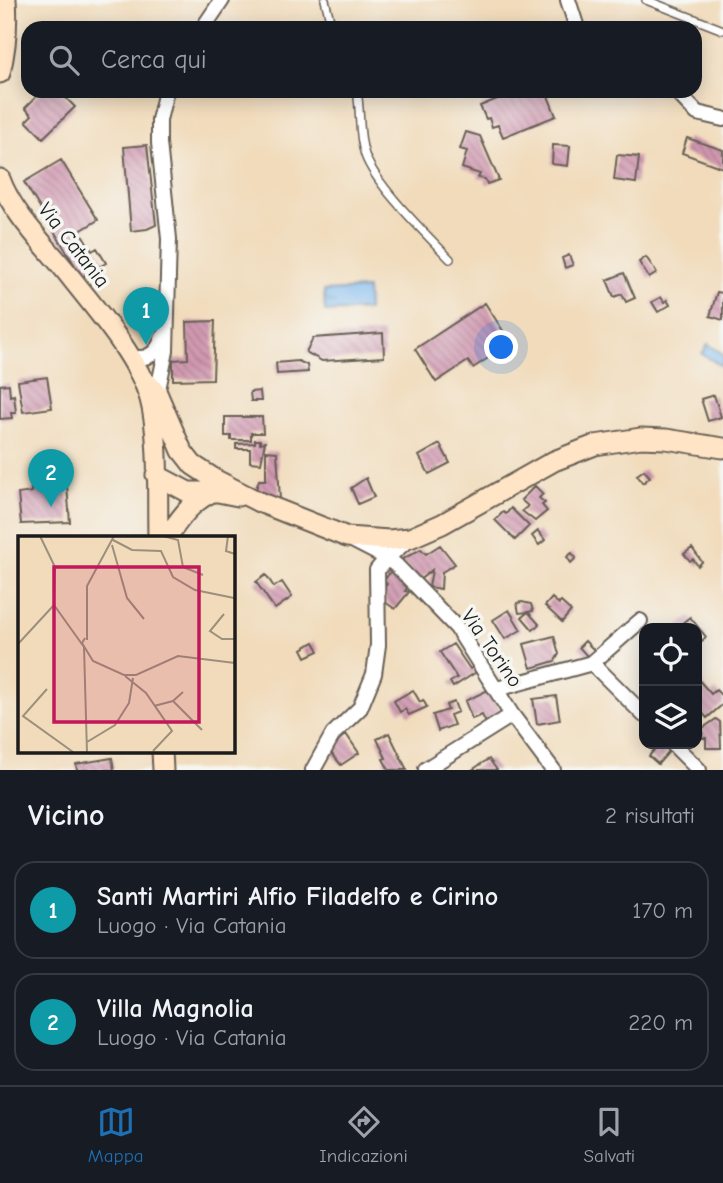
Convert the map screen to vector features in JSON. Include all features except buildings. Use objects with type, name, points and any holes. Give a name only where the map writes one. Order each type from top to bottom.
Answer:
[{"type":"street","points":[[0,73],[7,34],[6,0]]},
{"type":"street","points":[[208,21],[222,0]]},
{"type":"street","points":[[569,0],[575,21]]},
{"type":"street","points":[[164,98],[159,120],[159,143],[169,239],[165,329],[157,393],[160,418],[193,465],[259,502],[348,537],[389,540],[410,538]]},
{"type":"street","points":[[682,98],[696,113],[723,119]]},
{"type":"street","name":"Via Catania","points":[[1,187],[129,357],[160,418],[156,475],[158,536]]},
{"type":"street","points":[[129,357],[146,358],[161,351]]},
{"type":"street","points":[[157,393],[142,378],[146,366],[161,351]]},
{"type":"street","points":[[160,418],[161,351]]},
{"type":"street","points":[[313,770],[333,734],[360,708],[374,674],[378,645],[377,570],[410,538],[442,524],[554,461],[595,445],[641,438],[723,448]]},
{"type":"street","points":[[156,475],[202,472]]},
{"type":"street","points":[[156,475],[188,492],[228,494],[259,502]]},
{"type":"street","points":[[168,536],[186,509],[210,493]]},
{"type":"street","name":"Via Torino","points":[[348,537],[387,558],[457,628],[512,715],[554,770]]},
{"type":"street","points":[[497,689],[593,663],[640,621]]},
{"type":"street","points":[[593,663],[639,710]]},
{"type":"street","points":[[426,769],[512,715]]},
{"type":"street","points":[[678,749],[699,770]]},
{"type":"street","points":[[162,752],[163,770]]},
{"type":"lane","points":[[326,0],[330,21]]},
{"type":"lane","points":[[646,0],[700,21]]},
{"type":"lane","points":[[702,22],[723,30]]},
{"type":"lane","points":[[358,98],[362,142],[371,167],[404,209],[450,259]]},
{"type":"water","points":[[367,289],[368,310],[325,312],[324,291]]},
{"type":"water","points":[[708,344],[723,354],[723,367],[702,354]]},
{"type":"place","name":"Santi Martiri Alfio Filadelfo e Cirino","points":[[146,345]]},
{"type":"place","name":"Villa Magnolia","points":[[51,507]]}]
